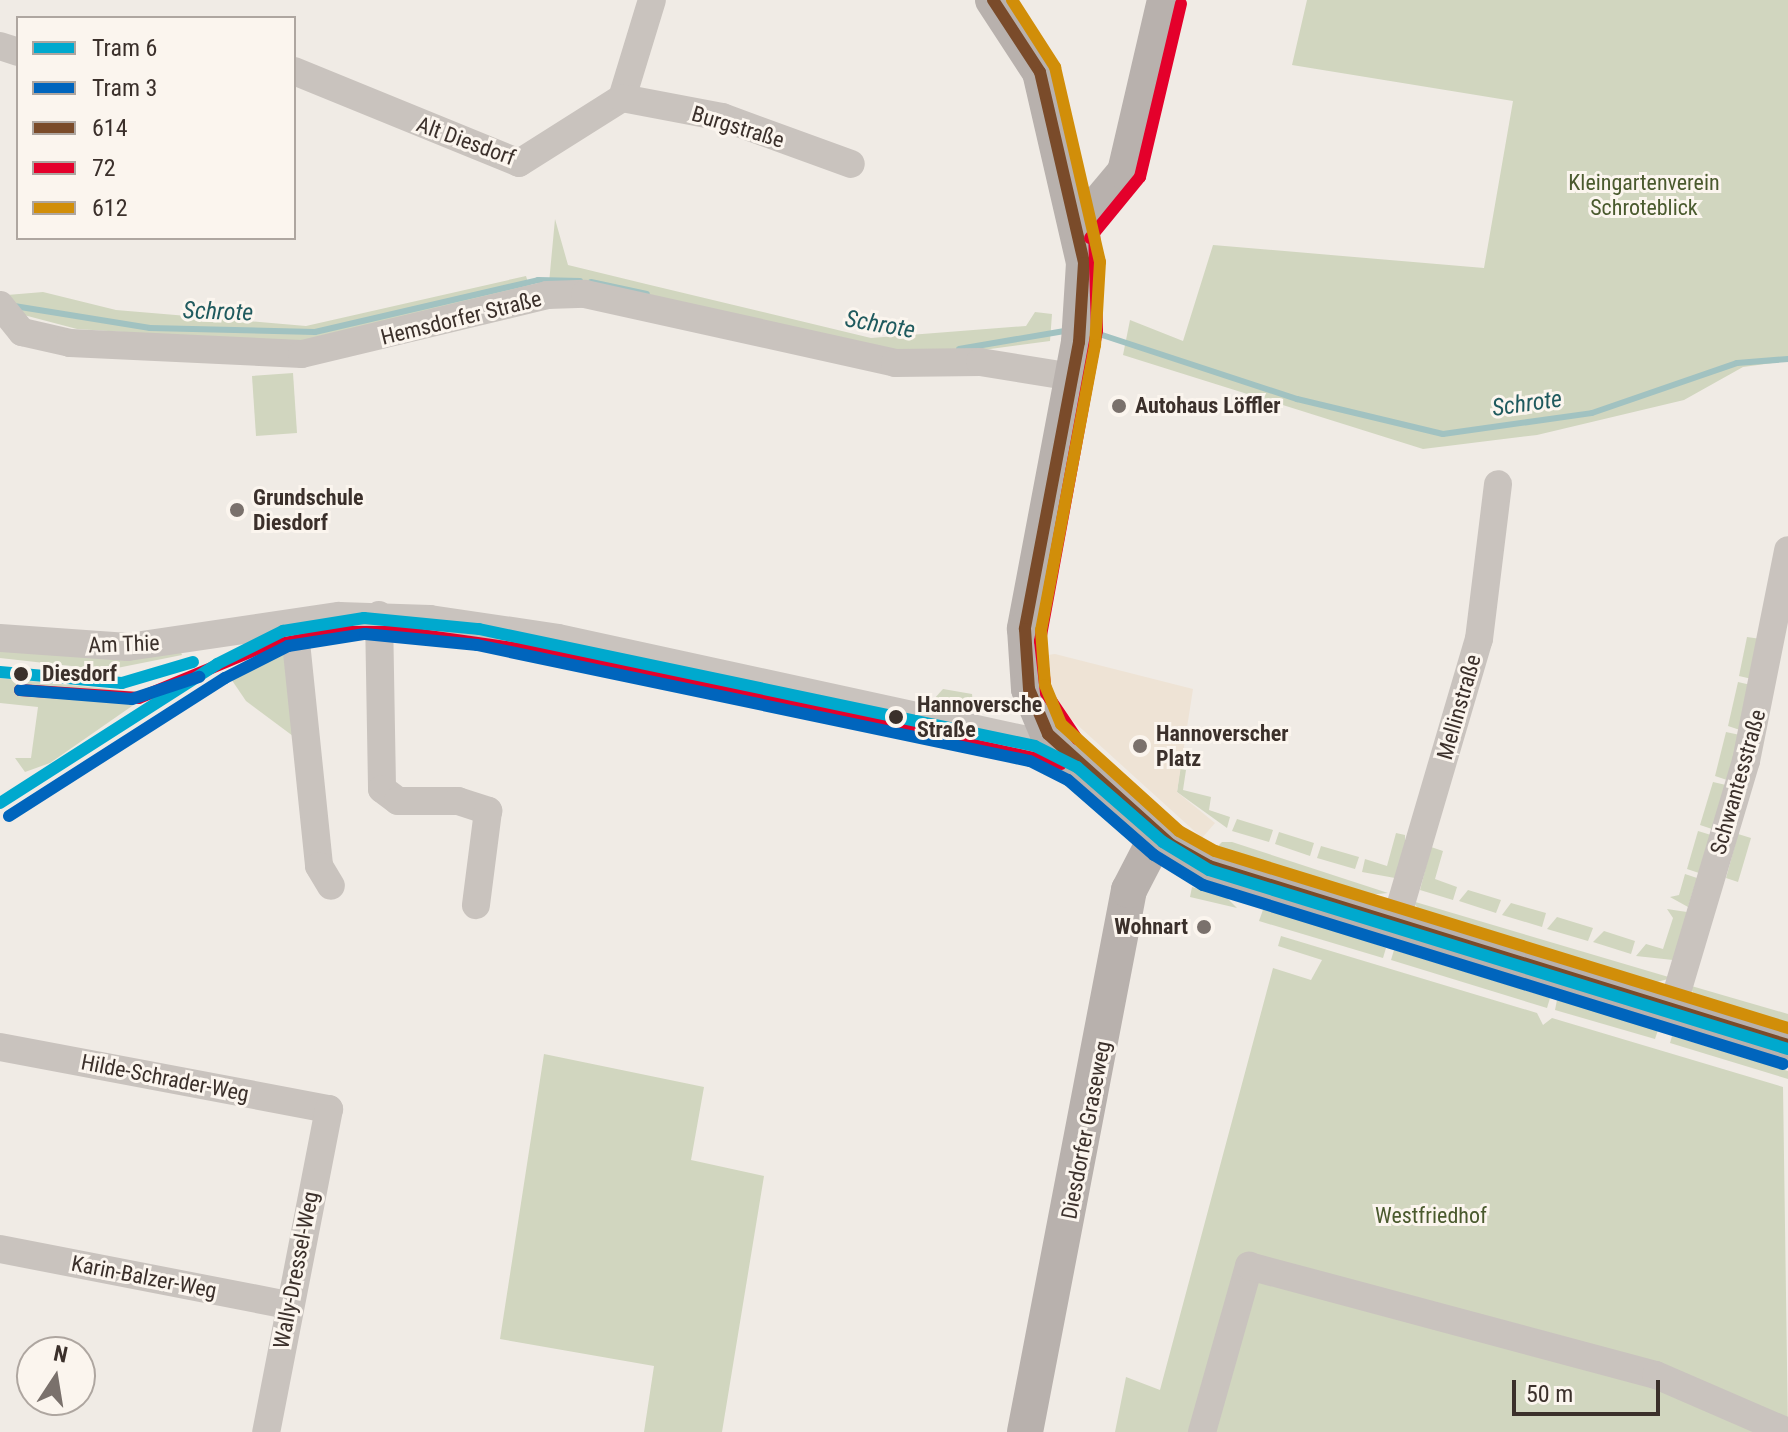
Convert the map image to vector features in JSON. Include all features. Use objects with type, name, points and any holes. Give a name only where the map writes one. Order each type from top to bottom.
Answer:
[{"type":"main road","points":[[993,0],[1040,72],[1078,228],[1078,345],[1024,641],[1031,699],[1064,748],[1158,834],[1217,869],[1788,1045]]},
{"type":"main road","points":[[1078,228],[1126,169],[1165,0]]},
{"type":"main road","name":"Diesdorfer Graseweg","points":[[1025,1432],[1129,890],[1158,834]]},
{"type":"street","points":[[622,98],[652,0]]},
{"type":"street","name":"Alt Diesdorf","points":[[296,72],[519,163],[622,98]]},
{"type":"street","name":"Burgstraße","points":[[622,98],[722,117],[851,164]]},
{"type":"street","name":"Hemsdorfer Straße","points":[[5,314],[30,335],[70,343],[313,354],[547,295],[585,294],[895,363],[980,362],[1078,345]]},
{"type":"street","name":"Mellinstraße","points":[[1395,924],[1479,639],[1498,484]]},
{"type":"street","name":"Schwantesstraße","points":[[1672,1009],[1746,761],[1788,550]]},
{"type":"street","points":[[379,615],[382,789],[398,801],[458,801],[488,811],[476,905]]},
{"type":"street","name":"Am Thie","points":[[0,638],[128,647],[294,623],[379,615],[539,634],[1064,748]]},
{"type":"street","points":[[294,623],[319,866],[331,886]]},
{"type":"street","name":"Hilde-Schrader-Weg","points":[[0,1047],[329,1109]]},
{"type":"street","name":"Wally-Dressel-Weg","points":[[266,1432],[288,1305],[329,1109]]},
{"type":"street","name":"Karin-Balzer-Weg","points":[[0,1249],[288,1305]]},
{"type":"street","points":[[1202,1432],[1249,1266],[1656,1375],[1788,1432]]},
{"type":"green space","name":"Kleingartenverein Schroteblick","points":[[1307,0],[1788,0],[1788,361],[1743,367],[1684,400],[1537,435],[1423,449],[1123,355],[1130,320],[1183,341],[1213,245],[1484,268],[1513,101],[1292,65]]},
{"type":"green space","points":[[555,219],[568,265],[871,338],[1026,326],[1035,312],[1052,314],[1050,341],[938,356],[872,350],[549,283]]},
{"type":"green space","points":[[526,276],[531,292],[309,344],[77,329],[20,314],[7,295],[43,292],[116,310],[306,326]]},
{"type":"green space","points":[[293,373],[297,433],[256,436],[252,376]]},
{"type":"green space","points":[[1747,637],[1761,639],[1752,679],[1739,676]]},
{"type":"green space","points":[[0,645],[180,650],[182,655],[107,670],[0,658]]},
{"type":"green space","points":[[285,645],[301,742],[246,701],[227,673]]},
{"type":"green space","points":[[0,678],[139,692],[145,697],[50,763],[25,772],[15,758],[31,758],[38,707],[0,703]]},
{"type":"green space","points":[[1738,682],[1751,685],[1740,730],[1728,726]]},
{"type":"green space","points":[[943,689],[972,694],[973,704],[934,699]]},
{"type":"green space","points":[[1726,732],[1740,735],[1727,780],[1715,776]]},
{"type":"green space","points":[[1180,769],[1186,770],[1183,790],[1211,797],[1209,810],[1230,817],[1227,828],[1177,792]]},
{"type":"green space","points":[[1713,782],[1726,785],[1712,829],[1700,825]]},
{"type":"green space","points":[[1237,819],[1273,830],[1269,842],[1232,831]]},
{"type":"green space","points":[[1698,831],[1711,835],[1699,873],[1687,869]]},
{"type":"green space","points":[[1279,832],[1314,843],[1310,856],[1275,844]]},
{"type":"green space","points":[[1396,833],[1405,835],[1405,849],[1395,878],[1362,872],[1365,859],[1387,866]]},
{"type":"green space","points":[[1738,834],[1751,838],[1738,882],[1726,878]]},
{"type":"green space","points":[[1222,842],[1232,842],[1388,893],[1367,895],[1238,856],[1218,846]]},
{"type":"green space","points":[[1321,846],[1359,857],[1355,869],[1317,858]]},
{"type":"green space","points":[[1431,847],[1443,851],[1435,879],[1457,887],[1453,900],[1420,890]]},
{"type":"green space","points":[[1685,874],[1697,878],[1688,907],[1670,897],[1679,895]]},
{"type":"green space","points":[[1192,887],[1227,898],[1237,908],[1190,897]]},
{"type":"green space","points":[[1468,890],[1501,900],[1496,913],[1459,901]]},
{"type":"green space","points":[[1412,901],[1672,978],[1653,983],[1421,912]]},
{"type":"green space","points":[[1511,903],[1546,913],[1542,927],[1502,915]]},
{"type":"green space","points":[[1265,904],[1386,948],[1383,958],[1259,921]]},
{"type":"green space","points":[[1667,909],[1687,912],[1673,960],[1636,956],[1646,944],[1663,949],[1673,918]]},
{"type":"green space","points":[[1557,917],[1593,928],[1588,941],[1547,929]]},
{"type":"green space","points":[[1604,931],[1635,941],[1631,954],[1593,942]]},
{"type":"green space","name":"Westfriedhof","points":[[1281,936],[1537,1013],[1543,1025],[1552,1018],[1783,1087],[1788,1432],[1115,1432],[1126,1377],[1160,1390],[1273,968],[1311,980],[1322,960],[1278,946]]},
{"type":"green space","points":[[1394,950],[1550,998],[1547,1008],[1391,960]]},
{"type":"green space","points":[[1688,985],[1788,1014],[1788,1024],[1695,995]]},
{"type":"green space","points":[[1557,1000],[1658,1030],[1655,1039],[1555,1010]]},
{"type":"green space","points":[[1672,1036],[1788,1071],[1788,1079],[1670,1043]]},
{"type":"green space","points":[[544,1054],[704,1087],[691,1160],[764,1176],[722,1432],[644,1432],[654,1366],[500,1339]]},
{"type":"shaded area","name":"Hannoverscher Platz","points":[[1055,654],[1193,689],[1177,792],[1215,823],[1202,838],[1062,711],[1040,656]]},
{"type":"waterway","name":"Schrote","points":[[8,305],[150,328],[315,332],[538,280],[580,281]]},
{"type":"waterway","name":"Schrote","points":[[591,282],[647,294]]},
{"type":"waterway","name":"Schrote","points":[[959,349],[1070,330]]},
{"type":"waterway","name":"Schrote","points":[[1093,332],[1297,399],[1443,434],[1592,413],[1737,363],[1788,359]]},
{"type":"tram line","name":"6","points":[[0,803],[217,664],[283,631],[364,618],[479,629],[1035,746],[1077,767],[1163,842],[1209,870],[1788,1049]]},
{"type":"tram line","name":"3","points":[[9,816],[225,678],[288,646],[365,634],[477,645],[1030,761],[1068,780],[1154,855],[1203,885],[1783,1064]]},
{"type":"tram line","name":"6","points":[[0,672],[122,683],[193,662]]},
{"type":"tram line","name":"3","points":[[20,690],[132,699],[199,677]]},
{"type":"transit line","name":"614","points":[[993,0],[1040,72],[1084,263],[1079,342],[1025,629],[1029,689],[1048,734],[1170,844],[1209,866],[1788,1045]]},
{"type":"transit line","name":"612","points":[[1012,0],[1055,67],[1100,262],[1095,345],[1041,630],[1045,685],[1061,724],[1179,831],[1215,851],[1788,1028]]},
{"type":"transit line","name":"72","points":[[1090,238],[1140,177],[1181,4]]},
{"type":"transit line","name":"72","points":[[1077,739],[1046,693],[1040,641],[1097,331],[1094,228]]},
{"type":"transit line","name":"72","points":[[20,690],[139,698],[260,648],[341,632],[400,632],[555,654],[1061,764]]},
{"type":"place","name":"Autohaus Löffler","points":[[1119,406]]},
{"type":"place","name":"Grundschule Diesdorf","points":[[237,510]]},
{"type":"place","name":"Diesdorf","points":[[21,674]]},
{"type":"place","name":"Hannoversche Straße","points":[[896,717]]},
{"type":"place","name":"Hannoverscher Platz","points":[[1140,746]]},
{"type":"place","name":"Wohnart","points":[[1204,927]]}]
